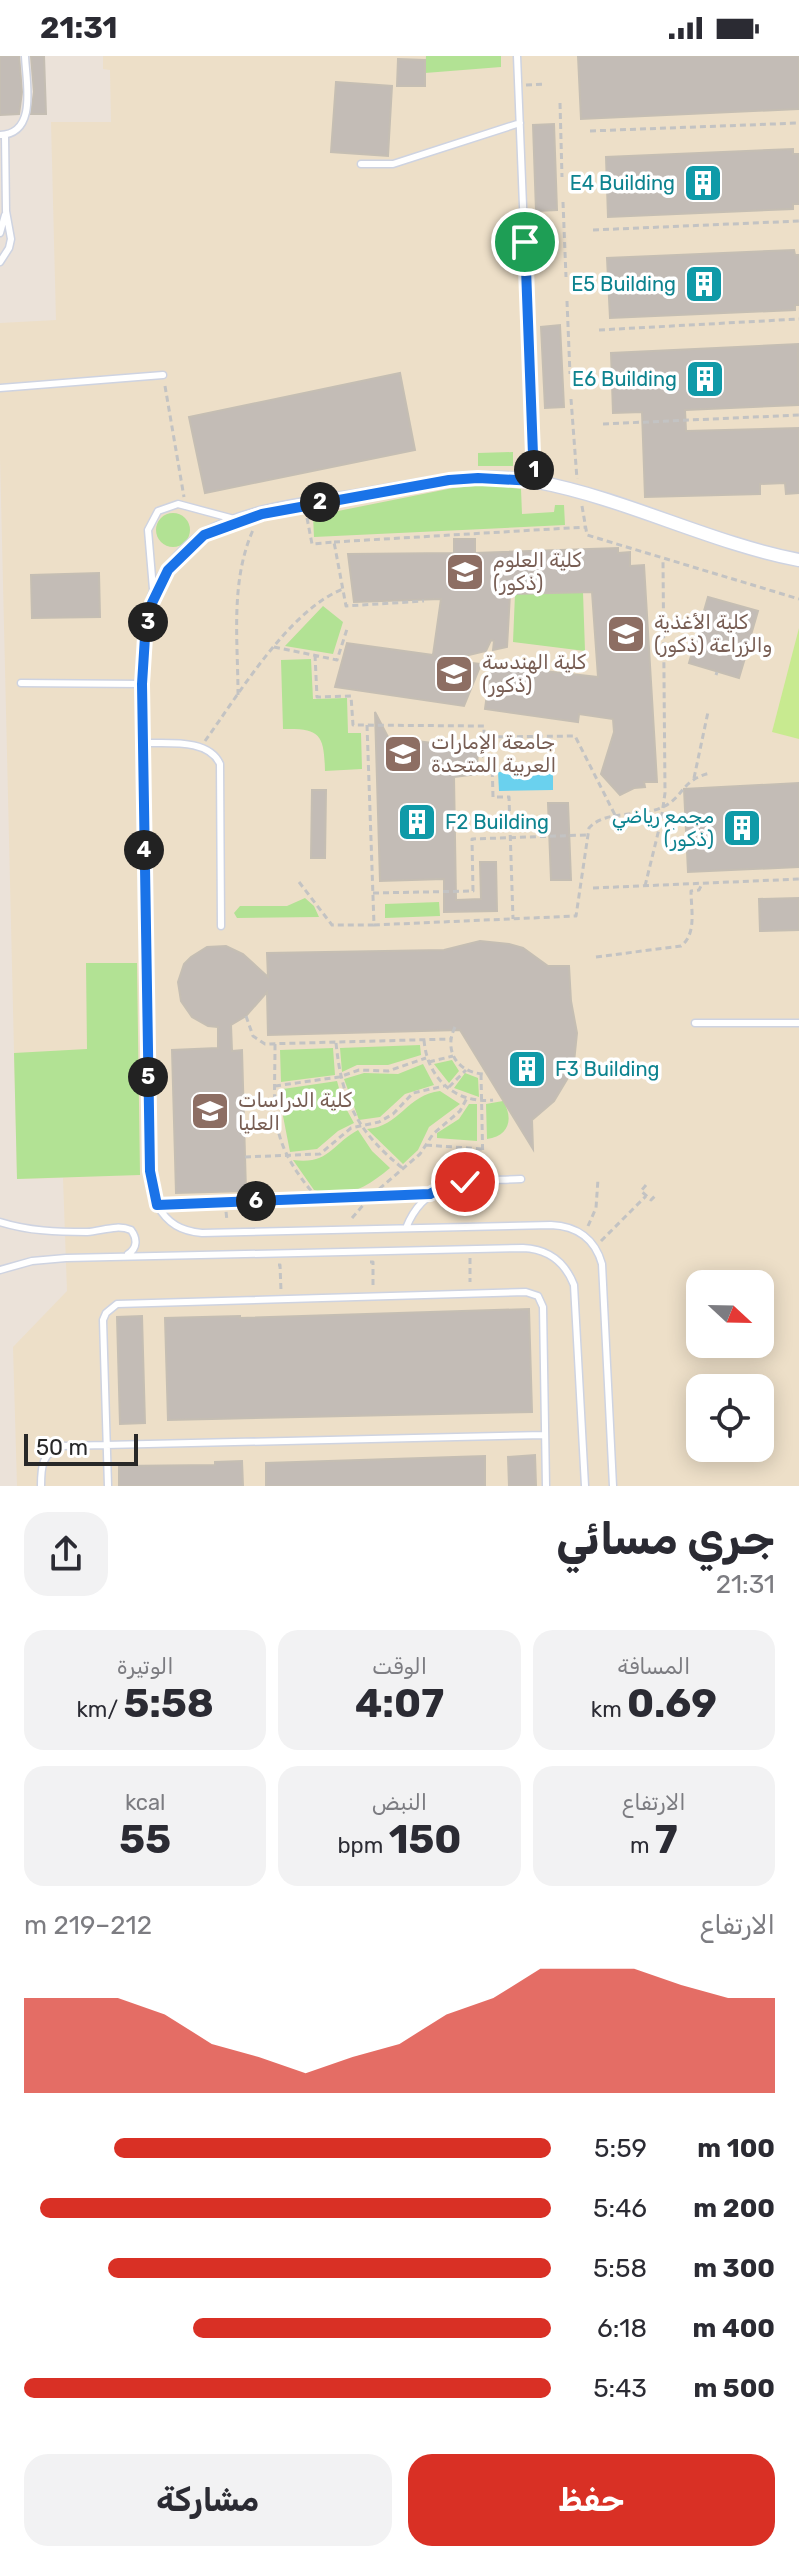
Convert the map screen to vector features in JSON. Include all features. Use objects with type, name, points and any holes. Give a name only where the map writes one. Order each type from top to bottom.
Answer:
[{"type":"street","points":[[157,1205],[150,1171],[142,684],[145,637],[152,603],[168,570],[186,551],[204,535],[262,514],[449,480],[478,478],[534,481],[579,491],[760,553],[799,560]]},
{"type":"lane","points":[[0,262],[11,239],[6,211],[2,135],[17,132],[26,116],[25,56]]},
{"type":"lane","points":[[517,56],[534,481]]},
{"type":"lane","points":[[361,164],[384,166],[520,123]]},
{"type":"lane","points":[[0,233],[6,211]]},
{"type":"lane","points":[[0,388],[163,375]]},
{"type":"lane","points":[[152,603],[153,564],[148,538],[150,523],[164,507],[185,505],[241,520]]},
{"type":"lane","points":[[21,683],[142,684]]},
{"type":"lane","points":[[143,743],[201,747],[212,753],[220,771],[221,926]]},
{"type":"lane","points":[[695,1023],[799,1023]]},
{"type":"lane","points":[[406,1228],[415,1209],[430,1194],[453,1184],[521,1179]]},
{"type":"lane","points":[[157,1205],[164,1218],[188,1232],[562,1225],[583,1234],[595,1247],[603,1274],[613,1486]]},
{"type":"lane","points":[[0,1222],[47,1232],[91,1232],[125,1227],[131,1230],[136,1241],[131,1253],[125,1256]]},
{"type":"lane","points":[[0,1270],[51,1258],[537,1249],[551,1255],[568,1271],[575,1293],[585,1486]]},
{"type":"lane","points":[[108,1486],[103,1320],[111,1307],[124,1302],[526,1292],[542,1301],[546,1486]]},
{"type":"lane","points":[[41,1486],[41,1464],[53,1449],[62,1446],[545,1435]]},
{"type":"path","points":[[518,86],[545,84]]},
{"type":"path","points":[[560,103],[562,177]]},
{"type":"path","points":[[590,131],[799,123]]},
{"type":"path","points":[[563,202],[566,277]]},
{"type":"path","points":[[593,230],[799,221]]},
{"type":"path","points":[[564,231],[570,230]]},
{"type":"path","points":[[567,301],[571,331],[570,374]]},
{"type":"path","points":[[599,330],[799,319]]},
{"type":"path","points":[[163,375],[185,505]]},
{"type":"path","points":[[603,424],[799,415]]},
{"type":"path","points":[[572,426],[578,425]]},
{"type":"path","points":[[305,505],[312,544],[586,527]]},
{"type":"path","points":[[238,695],[238,583],[243,554],[262,514]]},
{"type":"path","points":[[334,542],[346,606],[424,601]]},
{"type":"path","points":[[645,886],[665,793],[663,558]]},
{"type":"path","points":[[201,747],[274,647],[314,605],[343,589]]},
{"type":"path","points":[[274,647],[337,660],[348,626]]},
{"type":"path","points":[[315,655],[317,697],[351,696],[353,725],[484,726],[484,737],[575,736],[616,817]]},
{"type":"path","points":[[694,778],[708,712]]},
{"type":"path","points":[[367,725],[374,925]]},
{"type":"path","points":[[514,736],[514,745]]},
{"type":"path","points":[[491,737],[492,745]]},
{"type":"path","points":[[492,761],[493,797],[509,797],[513,919]]},
{"type":"path","points":[[299,882],[332,925],[576,916],[586,835],[594,822],[662,808],[694,778],[710,773]]},
{"type":"path","points":[[373,893],[473,891],[472,839],[586,835]]},
{"type":"path","points":[[593,888],[799,879]]},
{"type":"path","points":[[596,957],[681,946],[689,941],[692,932],[691,891],[699,890],[702,884]]},
{"type":"path","points":[[246,1016],[250,1032],[256,1040],[275,1044],[450,1039]]},
{"type":"path","points":[[455,1027],[450,1039],[453,1056],[466,1070],[482,1074],[483,1181]]},
{"type":"path","points":[[424,1040],[427,1060],[446,1087],[467,1098],[493,1100]]},
{"type":"path","points":[[336,1043],[339,1077],[347,1102],[360,1125],[387,1156],[405,1170]]},
{"type":"path","points":[[275,1044],[276,1127],[286,1157],[318,1199]]},
{"type":"path","points":[[275,1086],[339,1077],[359,1070],[395,1069],[453,1056]]},
{"type":"path","points":[[245,1157],[320,1154],[343,1132],[387,1119],[413,1093],[446,1087],[466,1070]]},
{"type":"path","points":[[344,1229],[371,1196],[405,1170],[440,1127],[460,1111],[467,1098]]},
{"type":"path","points":[[426,1145],[482,1149]]},
{"type":"path","points":[[583,1234],[596,1208],[598,1179]]},
{"type":"path","points":[[646,1185],[641,1191],[651,1200],[655,1196]]},
{"type":"path","points":[[157,1205],[430,1194]]},
{"type":"path","points":[[595,1247],[646,1196]]},
{"type":"path","points":[[225,1202],[226,1221],[239,1221],[239,1232]]},
{"type":"path","points":[[470,1294],[470,1258],[483,1257]]},
{"type":"path","points":[[359,1262],[373,1262],[373,1296]]},
{"type":"path","points":[[266,1265],[280,1265],[281,1298]]},
{"type":"shaded area","name":"جامعة الإمارات العربية المتحدة","points":[[103,56],[799,56],[799,1486],[17,1486],[13,1347],[67,1291],[63,1178],[17,1179],[0,456],[0,323],[56,320],[51,122],[111,122],[110,70],[103,69]]},
{"type":"green space","points":[[426,56],[501,56],[501,67],[425,73]]},
{"type":"green space","points":[[513,452],[513,466],[478,466],[478,453]]},
{"type":"green space","points":[[487,485],[521,489],[522,514],[554,512],[555,505],[564,505],[565,525],[314,537],[313,516],[453,488]]},
{"type":"green space","points":[[173,513],[185,518],[190,530],[185,542],[173,547],[161,542],[156,530],[161,518]]},
{"type":"green space","points":[[522,587],[534,594],[583,592],[585,651],[513,642],[515,594],[522,594]]},
{"type":"green space","points":[[323,606],[343,622],[333,654],[285,646]]},
{"type":"green space","points":[[799,628],[799,739],[772,732]]},
{"type":"green space","points":[[311,659],[313,699],[347,698],[348,733],[361,733],[362,769],[325,771],[318,736],[305,730],[283,729],[281,660]]},
{"type":"green space","points":[[305,898],[314,906],[319,917],[237,918],[234,913],[240,906],[287,906]]},
{"type":"green space","points":[[439,902],[440,916],[385,918],[385,904]]},
{"type":"green space","points":[[86,963],[137,963],[140,1175],[17,1179],[14,1053],[87,1049]]},
{"type":"green space","points":[[420,1045],[421,1055],[388,1065],[357,1065],[342,1072],[340,1048]]},
{"type":"green space","points":[[333,1048],[335,1075],[281,1082],[280,1050]]},
{"type":"green space","points":[[452,1060],[459,1071],[449,1083],[434,1064]]},
{"type":"green space","points":[[423,1064],[434,1085],[405,1094],[380,1117],[359,1120],[344,1079],[364,1073],[398,1074]]},
{"type":"green space","points":[[465,1073],[478,1078],[479,1097],[454,1088]]},
{"type":"green space","points":[[337,1081],[343,1103],[354,1123],[338,1131],[317,1149],[290,1152],[283,1116],[283,1089]]},
{"type":"green space","points":[[440,1091],[460,1104],[429,1127],[418,1150],[403,1164],[367,1129],[387,1123],[420,1098]]},
{"type":"green space","points":[[503,1101],[509,1120],[507,1126],[500,1134],[487,1139],[486,1104]]},
{"type":"green space","points":[[469,1104],[477,1104],[477,1141],[437,1138],[437,1133],[459,1119]]},
{"type":"green space","points":[[358,1130],[372,1151],[390,1168],[372,1181],[346,1193],[314,1190],[293,1160],[305,1161],[323,1156]]},
{"type":"water","points":[[553,771],[553,790],[499,791],[498,772]]},
{"type":"building","points":[[0,56],[19,56],[22,92],[19,114],[0,115]]},
{"type":"building","points":[[31,56],[44,56],[46,114],[31,114],[34,92]]},
{"type":"building","points":[[578,56],[799,56],[799,109],[581,119]]},
{"type":"building","points":[[398,59],[425,60],[425,86],[397,86]]},
{"type":"building","points":[[336,82],[392,86],[388,156],[331,152]]},
{"type":"building","points":[[554,124],[557,210],[536,211],[533,125]]},
{"type":"building","name":"E4 Building","points":[[793,149],[793,154],[799,154],[799,204],[793,204],[793,209],[608,217],[606,157]]},
{"type":"building","name":"E5 Building","points":[[794,250],[795,255],[799,255],[799,305],[795,305],[795,310],[610,318],[607,258]]},
{"type":"building","points":[[560,325],[564,407],[545,408],[541,327]]},
{"type":"building","points":[[798,344],[799,405],[685,410],[686,431],[799,428],[799,493],[786,494],[785,483],[760,484],[760,494],[645,497],[642,412],[613,413],[611,353]]},
{"type":"building","points":[[400,373],[415,450],[205,493],[189,417]]},
{"type":"building","points":[[454,539],[475,539],[475,553],[618,548],[618,553],[630,552],[630,566],[644,565],[657,782],[644,782],[645,787],[634,788],[620,795],[601,774],[614,732],[613,719],[579,714],[578,722],[485,709],[491,665],[598,677],[592,592],[510,594],[507,647],[493,650],[494,641],[491,640],[486,651],[448,660],[481,664],[464,706],[335,687],[347,643],[433,655],[441,599],[354,602],[348,554],[454,553]]},
{"type":"building","points":[[99,573],[100,617],[32,618],[31,575]]},
{"type":"building","points":[[708,597],[758,611],[751,635],[758,637],[755,650],[748,648],[739,678],[689,663]]},
{"type":"building","name":"F2 Building","points":[[375,712],[388,737],[432,743],[478,744],[477,774],[454,777],[456,900],[481,899],[480,862],[496,862],[497,911],[444,912],[444,879],[380,881]]},
{"type":"building","name":"مجمع رياضي (ذكور)","points":[[799,783],[799,867],[688,872],[684,789]]},
{"type":"building","points":[[312,790],[326,790],[325,858],[311,858]]},
{"type":"building","points":[[548,803],[568,803],[571,880],[551,880]]},
{"type":"building","points":[[799,898],[799,930],[760,931],[759,899]]},
{"type":"building","name":"F3 Building","points":[[480,941],[523,948],[548,966],[569,966],[577,1033],[574,1062],[554,1101],[532,1120],[533,1149],[460,1030],[268,1035],[267,992],[246,1016],[231,1025],[232,1051],[242,1050],[246,1191],[176,1193],[172,1050],[218,1048],[218,1027],[208,1026],[192,1017],[181,1001],[178,982],[184,964],[191,957],[207,947],[226,946],[243,954],[268,977],[267,953],[444,950]]},
{"type":"building","points":[[529,1309],[532,1412],[168,1420],[165,1318]]},
{"type":"building","points":[[142,1316],[145,1423],[120,1424],[117,1317]]},
{"type":"building","points":[[535,1455],[536,1486],[509,1486],[508,1457]]},
{"type":"building","points":[[485,1456],[485,1486],[266,1486],[266,1463]]},
{"type":"building","points":[[242,1461],[243,1486],[119,1486],[119,1466],[215,1465],[215,1462]]},
{"type":"place","name":"E4 Building","points":[[703,183]]},
{"type":"place","name":"E5 Building","points":[[704,284]]},
{"type":"place","name":"E6 Building","points":[[705,379]]},
{"type":"place","name":"كلية العلوم (ذكور)","points":[[465,572]]},
{"type":"place","name":"كلية الأغذية والزراعة (ذكور)","points":[[626,634]]},
{"type":"place","name":"كلية الهندسة (ذكور)","points":[[454,674]]},
{"type":"place","name":"جامعة الإمارات العربية المتحدة","points":[[403,754]]},
{"type":"place","name":"F2 Building","points":[[417,822]]},
{"type":"place","name":"مجمع رياضي (ذكور)","points":[[742,828]]},
{"type":"place","name":"F3 Building","points":[[527,1069]]},
{"type":"place","name":"كلية الدراسات العليا","points":[[210,1111]]},
{"type":"route","points":[[465,1182],[430,1194],[157,1205],[150,1171],[142,684],[145,637],[152,603],[168,570],[204,535],[241,520],[305,505],[449,480],[534,481],[525,242]]}]
